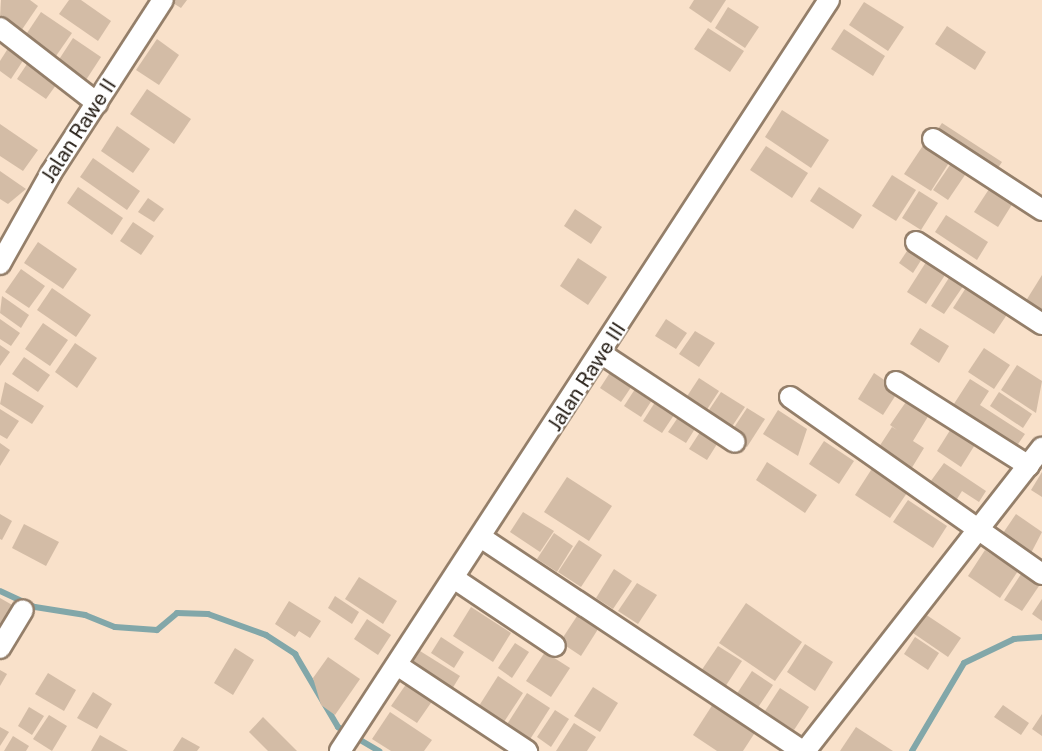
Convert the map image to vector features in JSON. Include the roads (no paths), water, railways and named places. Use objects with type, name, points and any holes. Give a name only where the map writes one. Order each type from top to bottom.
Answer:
[{"type":"street","name":"Jalan Rawe II","points":[[0,264],[97,103],[163,0]]},
{"type":"street","name":"Jalan Rawe III","points":[[347,740],[602,354],[829,0]]},
{"type":"street","points":[[0,27],[97,103]]},
{"type":"street","points":[[933,139],[1042,210]]},
{"type":"street","points":[[916,242],[1042,324]]},
{"type":"street","points":[[602,354],[735,442]]},
{"type":"street","points":[[896,382],[1029,466]]},
{"type":"street","points":[[790,398],[978,534],[1042,574]]},
{"type":"street","points":[[482,538],[804,751],[978,534],[1042,448]]},
{"type":"street","points":[[455,579],[555,646]]},
{"type":"street","points":[[0,648],[23,610]]},
{"type":"street","points":[[397,665],[527,751]]},
{"type":"waterway","points":[[0,591],[35,607],[85,615],[115,627],[157,630],[177,613],[208,614],[266,635],[295,654],[338,727],[379,751]]},
{"type":"waterway","points":[[912,751],[964,663],[1014,639],[1042,637]]}]
